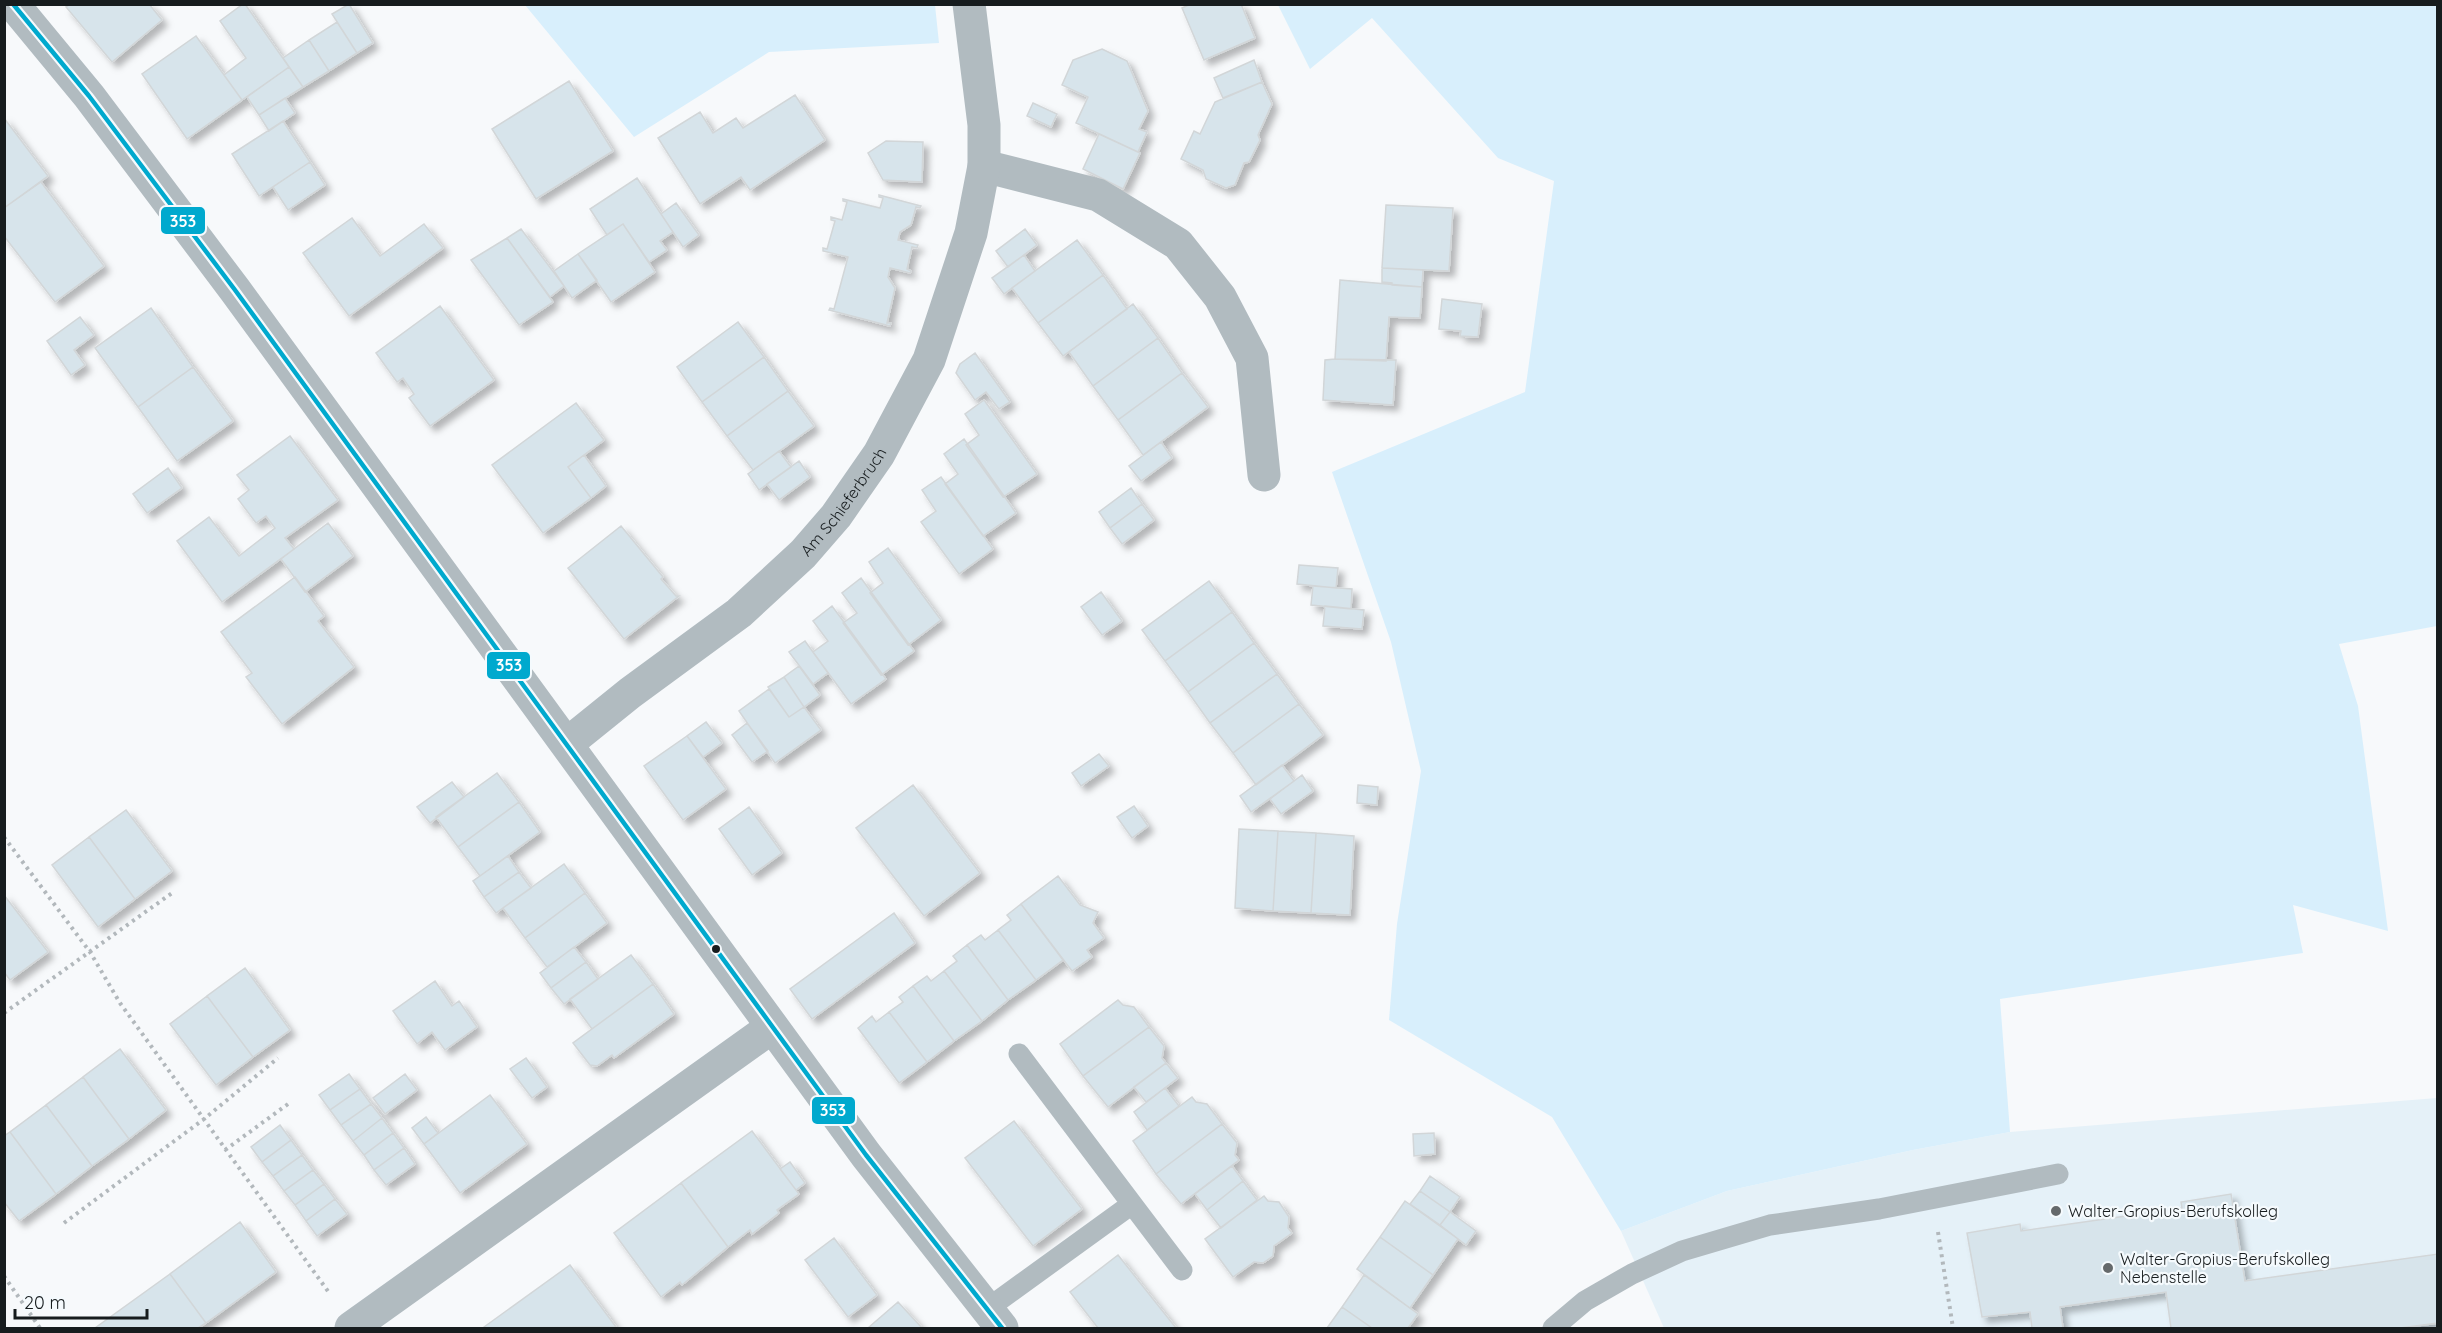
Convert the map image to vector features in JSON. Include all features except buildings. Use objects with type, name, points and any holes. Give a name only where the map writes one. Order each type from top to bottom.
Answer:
[{"type":"street","points":[[13,4],[90,96],[228,280],[462,603],[568,743],[866,1155],[995,1319]]},
{"type":"street","name":"Am Schieferbruch","points":[[568,743],[630,693],[739,613],[803,554],[836,516],[879,454],[929,360],[971,233],[984,166],[984,125],[969,4]]},
{"type":"street","points":[[984,166],[1098,195],[1178,244],[1220,297],[1252,358],[1264,475]]},
{"type":"street","points":[[354,1327],[772,1027]]},
{"type":"lane","points":[[1019,1054],[1182,1270]]},
{"type":"lane","points":[[1553,1329],[1585,1301],[1632,1274],[1682,1251],[1770,1225],[1879,1209],[2058,1174]]},
{"type":"lane","points":[[995,1319],[1132,1204]]},
{"type":"path","points":[[4,837],[90,952],[120,1004],[354,1327]]},
{"type":"path","points":[[4,1013],[172,893]]},
{"type":"path","points":[[63,1223],[204,1119],[278,1058]]},
{"type":"path","points":[[225,1150],[288,1104]]},
{"type":"path","points":[[1933,1198],[1953,1329]]},
{"type":"path","points":[[4,1276],[40,1329]]},
{"type":"shaded area","points":[[525,5],[935,5],[939,43],[769,52],[634,137]]},
{"type":"shaded area","points":[[1278,5],[2437,5],[2437,626],[2339,644],[2358,706],[2388,931],[2293,905],[2303,953],[2000,999],[2010,1132],[1913,1150],[1727,1191],[1621,1231],[1552,1117],[1389,1020],[1397,924],[1421,771],[1391,642],[1332,472],[1525,392],[1554,181],[1498,158],[1372,18],[1310,69]]},
{"type":"shaded area","name":"Walter-Gropius-Berufskolleg","points":[[2437,1098],[2437,1328],[1664,1328],[1621,1231],[1727,1191],[1913,1150],[2010,1132]]},
{"type":"transit line","name":"353","points":[[13,4],[89,96],[235,290],[866,1155],[1002,1328]]},
{"type":"place","name":"Walter-Gropius-Berufskolleg","points":[[2056,1211]]},
{"type":"place","name":"Walter-Gropius-Berufskolleg Nebenstelle","points":[[2108,1268]]}]
